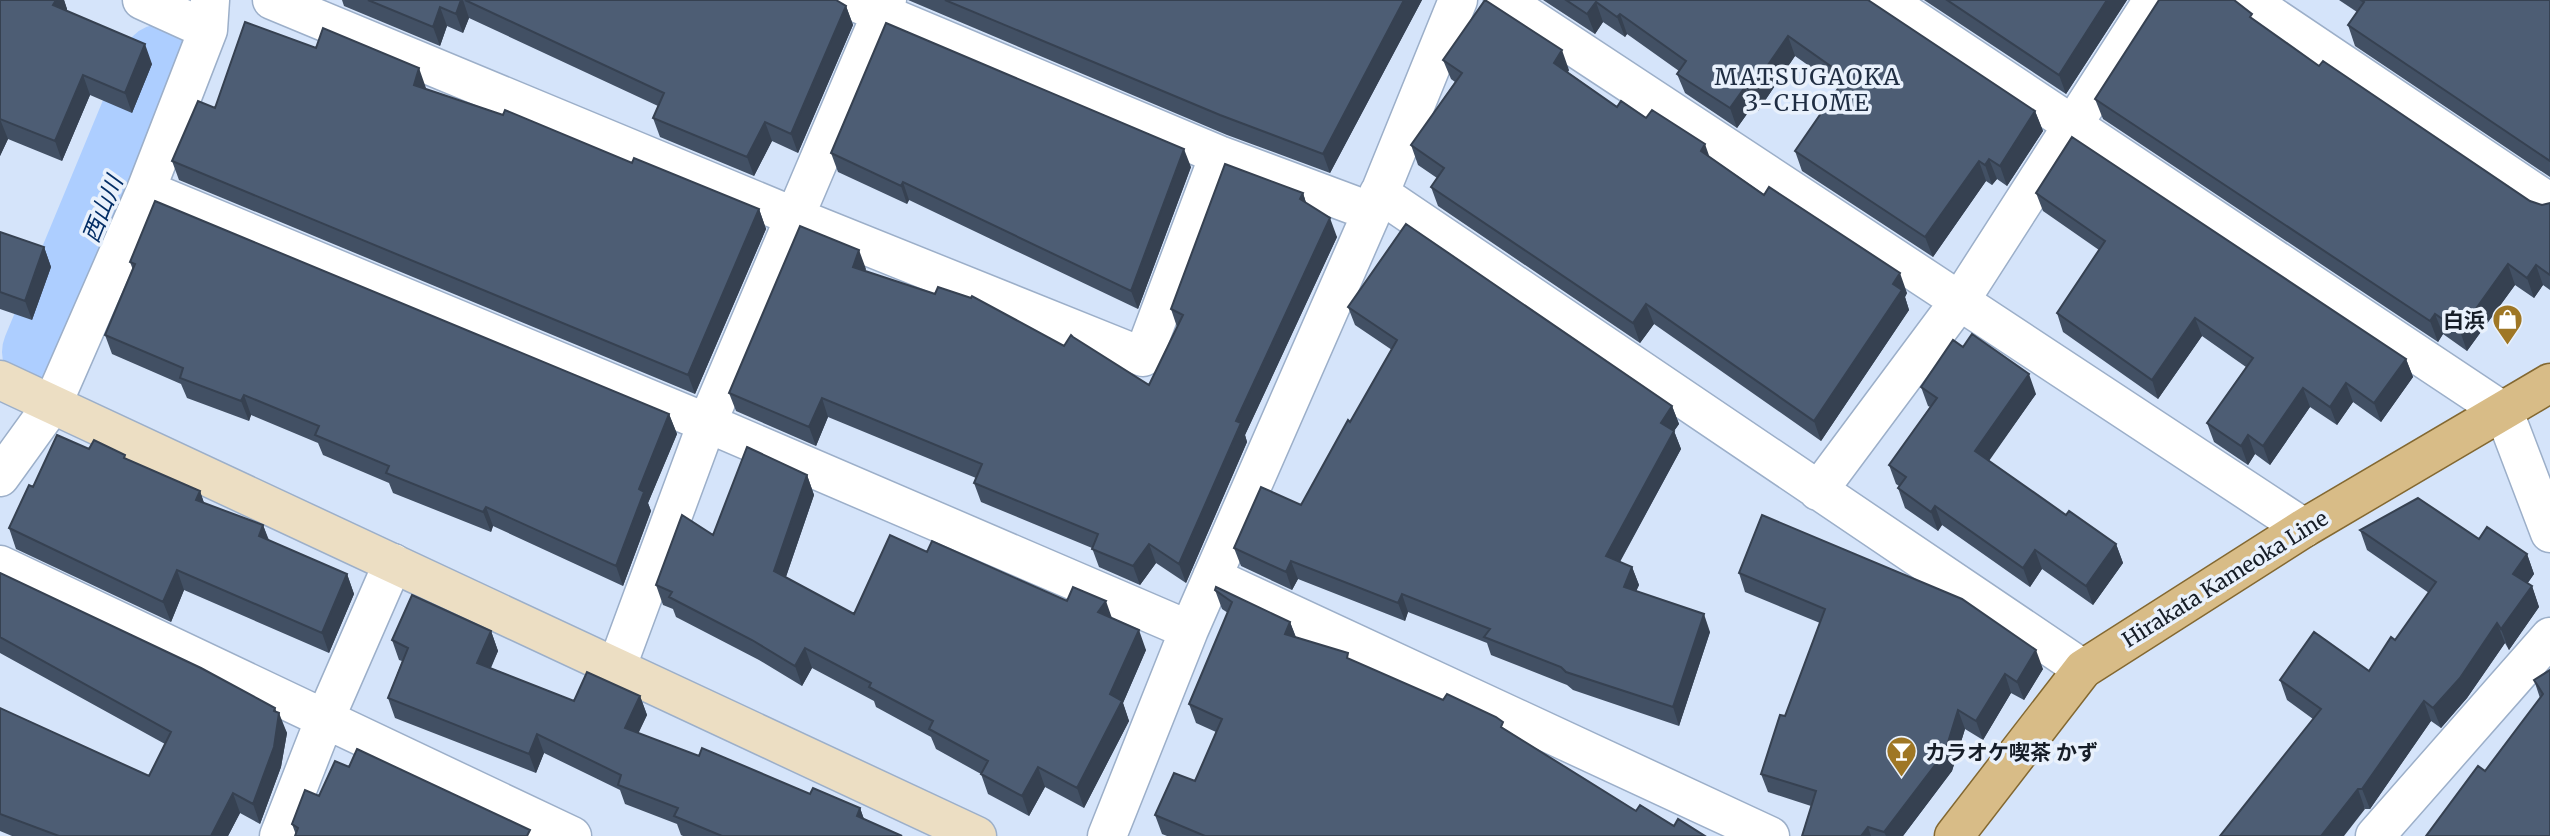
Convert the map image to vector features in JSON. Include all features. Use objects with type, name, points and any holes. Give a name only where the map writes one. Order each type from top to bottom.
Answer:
[{"type":"main road","name":"Hirakata Kameoka Line","points":[[1954,836],[2083,670],[2304,528],[2550,383]]},
{"type":"street","points":[[0,477],[52,405],[146,190],[209,15],[142,0]]},
{"type":"street","points":[[272,0],[795,217],[1143,357],[1219,155]]},
{"type":"street","points":[[1503,0],[1961,299],[2304,528]]},
{"type":"street","points":[[1885,0],[2504,412],[2550,534]]},
{"type":"street","points":[[1818,491],[1961,299],[2076,125],[2153,0]]},
{"type":"street","points":[[2248,0],[2550,203]]},
{"type":"street","points":[[1107,836],[1189,630],[1376,203],[1449,3]]},
{"type":"street","points":[[616,669],[707,423],[795,217],[873,4],[1219,155],[1376,203],[1818,491],[2083,670]]},
{"type":"street","points":[[146,190],[707,423],[1189,630]]},
{"type":"street","points":[[0,380],[977,836]]},
{"type":"street","points":[[279,836],[324,720],[393,564]]},
{"type":"street","points":[[0,565],[572,836]]},
{"type":"street","points":[[1212,577],[1770,836]]},
{"type":"street","points":[[2375,836],[2550,637]]},
{"type":"building","points":[[0,0],[56,0],[53,5],[145,44],[125,93],[83,75],[55,141],[0,119]]},
{"type":"building","points":[[368,0],[461,0],[456,14],[440,7],[433,27]]},
{"type":"building","points":[[465,0],[836,0],[846,6],[791,134],[765,122],[747,157],[653,118],[664,93]]},
{"type":"building","points":[[945,0],[1404,0],[1323,154],[1220,115]]},
{"type":"building","points":[[1485,0],[1562,50],[1554,63],[1617,107],[1621,101],[1646,118],[1652,110],[1705,144],[1701,151],[1764,195],[1769,187],[1900,273],[1893,284],[1902,290],[1814,421],[1646,304],[1633,323],[1431,187],[1444,168],[1411,145],[1462,73],[1443,60]]},
{"type":"building","points":[[1566,0],[1868,0],[2035,111],[2000,166],[1989,159],[1985,165],[1979,161],[1925,237],[1795,151],[1846,77],[1788,36],[1750,91],[1745,87],[1730,108],[1677,74],[1686,61],[1620,14],[1617,17],[1596,2],[1587,14]]},
{"type":"building","points":[[1947,0],[2107,0],[2059,75]]},
{"type":"building","points":[[2159,0],[2234,0],[2252,14],[2250,17],[2319,66],[2323,61],[2530,201],[2542,205],[2550,203],[2550,275],[2536,265],[2527,278],[2508,264],[2460,331],[2435,314],[2430,321],[2095,99]]},
{"type":"building","points":[[2361,0],[2550,0],[2550,161],[2348,25],[2364,2]]},
{"type":"building","points":[[245,22],[316,48],[323,28],[419,68],[414,85],[503,115],[505,110],[632,163],[634,158],[759,209],[688,375],[172,161],[198,101],[215,108]]},
{"type":"building","points":[[886,23],[1184,149],[1131,291],[903,182],[901,186],[831,153]]},
{"type":"building","points":[[2072,137],[2406,359],[2374,403],[2346,383],[2330,407],[2303,388],[2263,446],[2248,435],[2241,446],[2207,423],[2253,358],[2195,318],[2152,380],[2057,313],[2105,241],[2036,193]]},
{"type":"building","points":[[1225,164],[1303,193],[1300,199],[1330,218],[1236,421],[1241,423],[1179,564],[1149,544],[1133,566],[1092,549],[1098,534],[974,483],[982,464],[822,398],[809,427],[729,393],[800,226],[859,250],[853,267],[935,294],[938,287],[971,298],[972,296],[1064,346],[1071,335],[1149,385],[1183,315],[1171,309]]},
{"type":"building","points":[[155,201],[669,414],[639,489],[644,492],[616,566],[486,507],[483,512],[386,473],[389,466],[315,435],[319,426],[244,395],[241,401],[180,378],[183,368],[105,335],[135,264],[130,262]]},
{"type":"building","points":[[1406,224],[1672,406],[1661,423],[1674,431],[1606,556],[1632,567],[1624,587],[1704,614],[1673,707],[1566,672],[1561,667],[1484,637],[1490,629],[1402,594],[1398,603],[1291,561],[1286,572],[1234,548],[1261,487],[1301,505],[1348,420],[1350,422],[1397,340],[1348,307]]},
{"type":"building","points":[[0,232],[44,247],[25,301],[0,292]]},
{"type":"building","points":[[1972,334],[2029,374],[1975,451],[2066,515],[2069,511],[2116,544],[2086,586],[2035,550],[2023,568],[1935,506],[1931,512],[1898,488],[1906,477],[1889,465],[1937,398],[1921,387],[1953,340],[1963,347]]},
{"type":"building","points":[[57,435],[89,449],[94,440],[125,455],[124,458],[200,491],[196,500],[263,525],[259,536],[347,574],[322,633],[177,570],[163,602],[9,528],[29,485],[33,487]]},
{"type":"building","points":[[747,447],[807,475],[774,571],[854,614],[890,535],[927,552],[932,541],[1067,601],[1073,587],[1106,601],[1098,612],[1139,630],[1110,694],[1122,701],[1077,788],[1038,767],[1022,796],[981,774],[988,761],[929,729],[933,721],[869,687],[871,683],[805,648],[795,666],[752,640],[669,597],[672,592],[656,585],[682,515],[713,535]]},
{"type":"building","points":[[2418,498],[2479,539],[2487,527],[2527,554],[2513,574],[2532,586],[2501,629],[2497,623],[2460,678],[2433,708],[2424,701],[2362,789],[2358,789],[2321,836],[2220,836],[2321,709],[2280,680],[2314,632],[2369,671],[2391,637],[2395,640],[2436,582],[2360,530]]},
{"type":"building","points":[[1762,515],[1962,599],[2036,650],[2017,682],[2005,674],[1976,721],[1958,710],[1945,752],[1884,832],[1868,827],[1861,836],[1802,836],[1816,791],[1761,774],[1780,715],[1785,716],[1825,609],[1739,573]]},
{"type":"building","points":[[0,573],[201,668],[275,708],[274,711],[279,713],[274,747],[253,804],[233,793],[211,836],[59,836],[0,814],[0,708],[149,776],[171,732],[0,637]]},
{"type":"building","points":[[1216,587],[1290,622],[1285,634],[1348,653],[1347,658],[1443,700],[1447,694],[1496,717],[1503,722],[1501,727],[1636,811],[1640,805],[1674,826],[1678,819],[1705,836],[1205,836],[1155,815],[1174,773],[1195,781],[1222,719],[1189,704],[1232,602],[1215,590]]},
{"type":"building","points":[[412,595],[491,631],[477,663],[574,701],[587,672],[640,696],[625,728],[699,756],[702,748],[810,794],[813,788],[860,808],[857,816],[902,836],[722,836],[674,816],[678,808],[618,785],[621,775],[537,734],[529,754],[388,698],[408,648],[392,640]]},
{"type":"building","points":[[2550,670],[2550,836],[2426,836],[2478,766],[2485,771],[2543,694],[2534,680]]},
{"type":"building","points":[[357,749],[530,830],[527,836],[295,836],[298,828],[292,824],[305,790],[319,796],[335,761],[349,767]]},
{"type":"waterway","name":"西山川","points":[[43,352],[162,65]]},
{"type":"place","name":"白浜","points":[[2508,347]]},
{"type":"place","name":"カラオケ喫茶 かず","points":[[1902,779]]},
{"type":"district","name":"MATSUGAOKA 3-CHOME","points":[[1808,89]]}]
